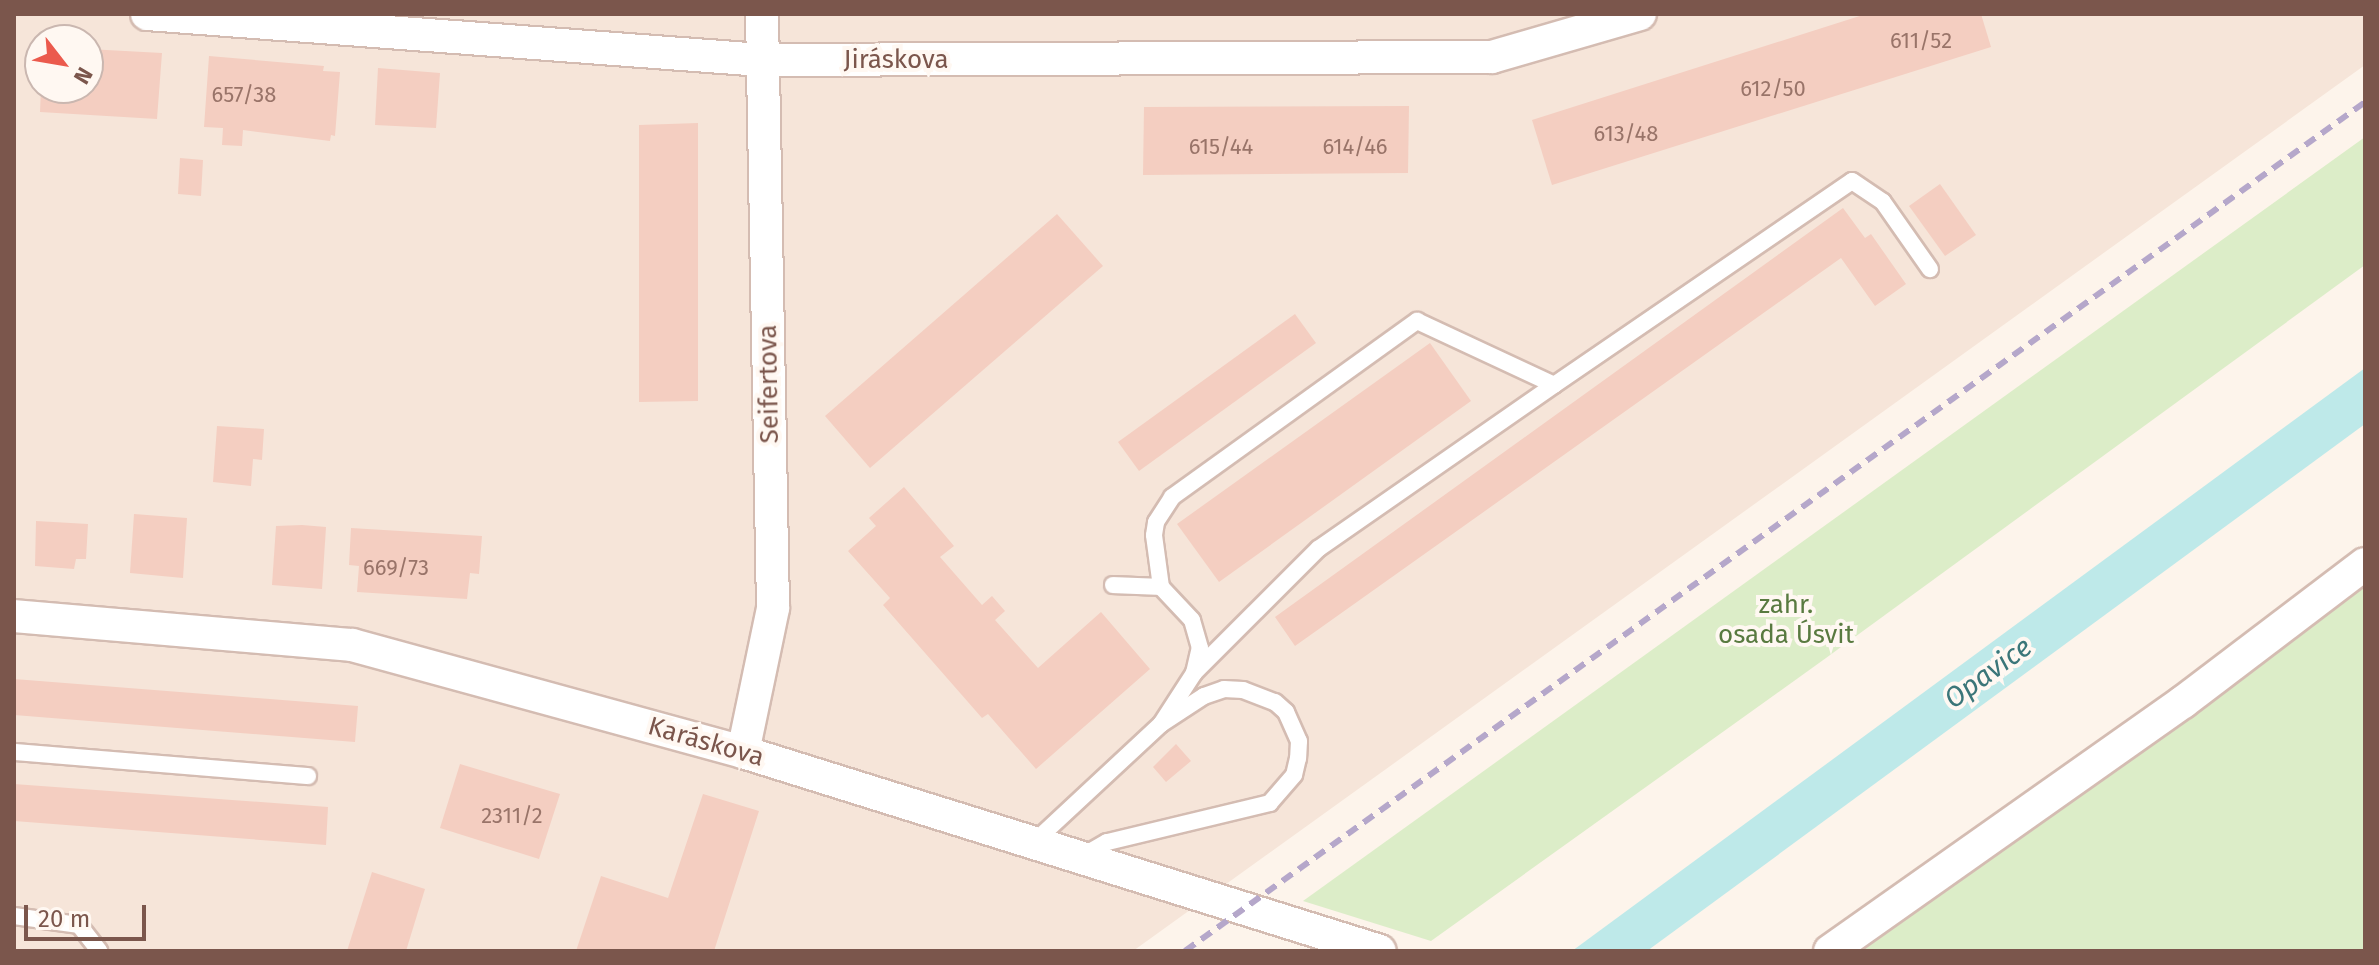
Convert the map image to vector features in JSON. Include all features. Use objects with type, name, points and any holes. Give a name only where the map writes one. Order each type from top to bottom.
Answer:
[{"type":"street","name":"Jiráskova","points":[[147,14],[762,60],[1492,57],[1640,14]]},
{"type":"street","name":"Seifertova","points":[[743,752],[773,608],[762,14]]},
{"type":"street","points":[[1830,951],[2183,702],[2365,564]]},
{"type":"street","name":"Karáskova","points":[[14,616],[352,645],[743,752],[1380,951]]},
{"type":"lane","points":[[1161,724],[1194,673],[1318,549],[1852,181],[1883,202],[1930,269]]},
{"type":"lane","points":[[1194,673],[1200,648],[1198,632],[1192,620],[1161,587],[1154,535],[1156,522],[1172,497],[1417,321],[1554,385]]},
{"type":"lane","points":[[1113,585],[1161,587]]},
{"type":"lane","points":[[1032,844],[1161,724],[1204,696],[1224,689],[1259,694],[1275,702],[1293,723],[1299,741],[1294,775],[1270,803],[1107,842],[1078,859]]},
{"type":"lane","points":[[14,752],[308,776]]},
{"type":"lane","points":[[14,916],[79,925],[99,951]]},
{"type":"shaded area","points":[[14,14],[2365,14],[2365,65],[1133,951],[14,951]]},
{"type":"green space","name":"zahr. osada Úsvit","points":[[2365,137],[2365,265],[1826,658],[1431,941],[1303,901]]},
{"type":"green space","points":[[2365,584],[2365,951],[1858,951]]},
{"type":"water","name":"Opavice","points":[[2365,368],[2365,424],[1647,951],[1572,951]]},
{"type":"building","points":[[1866,14],[1981,14],[1991,47],[1552,185],[1532,120]]},
{"type":"building","points":[[104,50],[162,53],[157,119],[40,112],[40,104],[104,104]]},
{"type":"building","points":[[209,56],[324,66],[323,71],[340,72],[335,136],[331,135],[330,141],[243,130],[242,146],[222,145],[223,128],[204,127]]},
{"type":"building","points":[[378,68],[440,73],[436,128],[375,125]]},
{"type":"building","points":[[1409,106],[1408,173],[1143,175],[1144,107]]},
{"type":"building","points":[[698,123],[698,401],[639,402],[639,125]]},
{"type":"building","points":[[180,158],[203,160],[201,196],[178,194]]},
{"type":"building","points":[[1940,184],[1976,235],[1945,256],[1909,206]]},
{"type":"building","points":[[1843,208],[1865,238],[1871,234],[1906,284],[1875,306],[1841,258],[1295,646],[1275,617]]},
{"type":"building","points":[[1057,214],[1103,266],[870,468],[825,416]]},
{"type":"building","points":[[1295,314],[1316,343],[1139,471],[1118,442]]},
{"type":"building","points":[[1430,343],[1471,401],[1219,582],[1177,524]]},
{"type":"building","points":[[217,426],[264,429],[262,460],[253,459],[251,486],[213,482]]},
{"type":"building","points":[[904,487],[954,546],[940,557],[982,605],[992,596],[1005,611],[995,620],[1038,668],[1101,612],[1150,669],[1036,769],[988,714],[982,718],[883,605],[890,598],[848,551],[876,526],[869,518]]},
{"type":"building","points":[[134,514],[187,518],[183,578],[130,573]]},
{"type":"building","points":[[36,521],[88,524],[86,559],[76,559],[74,569],[35,566]]},
{"type":"building","points":[[276,526],[326,527],[322,589],[272,585]]},
{"type":"building","points":[[351,528],[482,536],[479,574],[470,573],[467,599],[357,592],[359,566],[349,565]]},
{"type":"building","points":[[14,679],[358,706],[355,742],[14,715]]},
{"type":"building","points":[[1176,744],[1191,761],[1166,782],[1153,767]]},
{"type":"building","points":[[460,764],[560,794],[539,859],[440,828]]},
{"type":"building","points":[[14,784],[328,807],[326,845],[14,821]]},
{"type":"building","points":[[703,794],[759,811],[714,951],[576,951],[601,876],[668,898]]},
{"type":"building","points":[[372,872],[425,889],[406,951],[347,951]]},
{"type":"railway","points":[[1185,951],[2365,102]]}]
